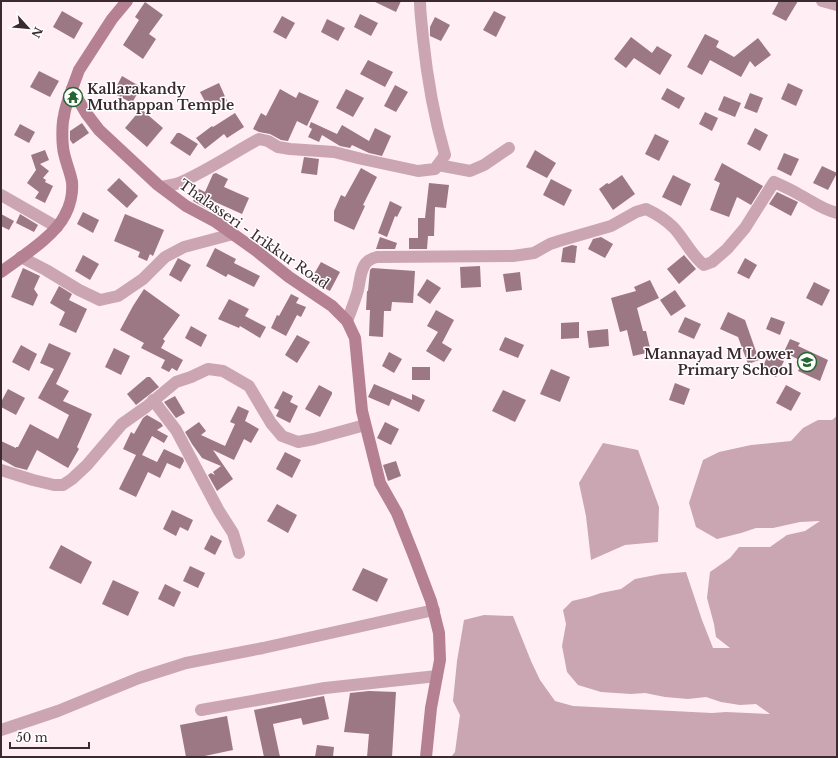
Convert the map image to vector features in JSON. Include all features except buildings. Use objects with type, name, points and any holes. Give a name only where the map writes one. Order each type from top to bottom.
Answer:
[{"type":"main road","points":[[1,272],[39,244],[57,227],[65,215],[70,202],[72,182],[66,164],[63,147],[64,116],[79,70],[112,19],[127,1]]},
{"type":"main road","name":"Thalasseri - Irikkur Road","points":[[72,89],[86,113],[99,130],[161,187],[186,206],[216,222],[254,249],[289,277],[332,306],[347,321],[355,338],[362,411],[380,484],[397,513],[429,594],[439,633],[440,660],[431,708],[426,757]]},
{"type":"street","points":[[161,187],[178,183],[210,168],[259,139],[268,141],[278,147],[334,152],[418,171],[435,169],[445,155],[432,96],[425,52],[420,1]]},
{"type":"street","points":[[822,1],[837,5]]},
{"type":"street","points":[[438,165],[470,171],[484,165],[509,148]]},
{"type":"street","points":[[347,321],[353,307],[364,266],[370,259],[377,257],[525,255],[534,253],[550,244],[611,226],[636,212],[646,209],[661,216],[675,229],[697,260],[704,265],[712,262],[727,249],[745,228],[774,182],[800,195],[817,206],[837,213]]},
{"type":"street","points":[[1,196],[57,227]]},
{"type":"street","points":[[21,257],[79,290],[100,300],[118,296],[143,279],[165,257],[184,246],[233,234]]},
{"type":"street","points":[[1,470],[32,480],[54,485],[63,485],[87,465],[122,424],[176,382],[191,377],[208,368],[223,371],[249,386],[271,423],[282,436],[298,442],[365,425]]},
{"type":"street","points":[[154,400],[176,430],[219,511],[233,533],[239,553]]},
{"type":"street","points":[[1,730],[58,711],[138,678],[186,663],[263,648],[434,610]]},
{"type":"street","points":[[201,710],[325,688],[436,676]]},
{"type":"shaded area","points":[[837,416],[837,757],[451,757],[455,752],[460,715],[453,701],[457,661],[464,620],[484,615],[513,616],[540,680],[555,701],[573,706],[712,713],[726,712],[770,714],[756,704],[740,705],[721,702],[706,697],[688,699],[645,693],[631,694],[601,692],[578,685],[567,672],[562,646],[566,624],[563,610],[572,601],[621,589],[635,579],[661,574],[686,572],[713,648],[730,648],[716,637],[707,598],[710,572],[730,558],[739,547],[770,547],[787,535],[805,531],[820,521],[800,522],[773,528],[756,528],[717,539],[696,527],[689,503],[703,460],[719,452],[751,445],[791,441],[803,428],[818,420],[832,420]]},
{"type":"shaded area","points":[[603,443],[638,450],[659,507],[658,542],[625,545],[591,560],[586,516],[579,483]]},
{"type":"place","name":"Kallarakandy Muthappan Temple","points":[[73,97]]},
{"type":"place","name":"Mannayad M Lower Primary School","points":[[807,362]]}]
